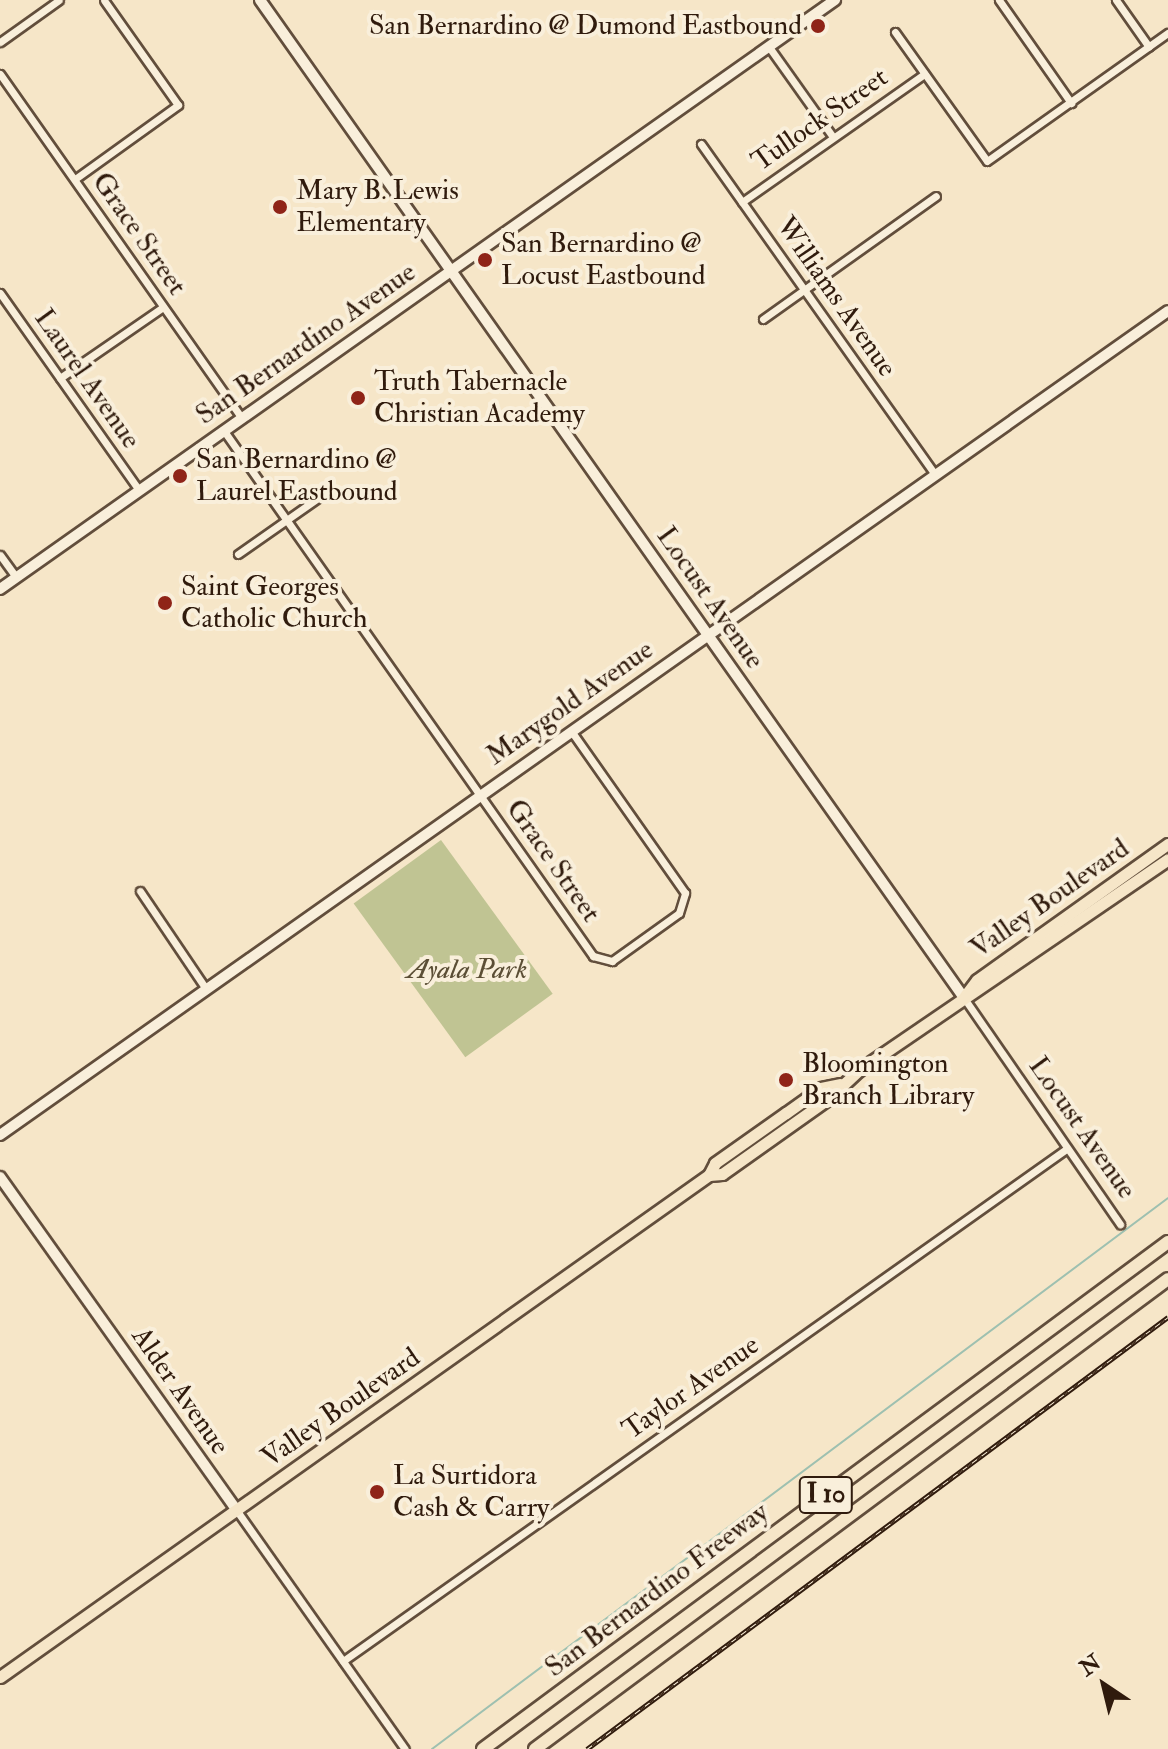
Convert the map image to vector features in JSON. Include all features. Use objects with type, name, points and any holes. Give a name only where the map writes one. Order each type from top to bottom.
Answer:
[{"type":"highway","name":"San Bernardino Freeway","points":[[483,1749],[1168,1242]]},
{"type":"highway","name":"San Bernardino Freeway","points":[[535,1749],[1168,1279]]},
{"type":"main road","name":"Valley Boulevard","points":[[964,998],[977,980],[1168,844]]},
{"type":"main road","name":"Valley Boulevard","points":[[0,1677],[709,1175],[715,1163],[821,1088],[840,1084],[964,998],[981,992],[1168,859]]},
{"type":"street","points":[[0,42],[59,0]]},
{"type":"street","points":[[75,179],[178,105],[104,0]]},
{"type":"street","name":"Locust Avenue","points":[[260,0],[964,998],[1065,1150],[1120,1224]]},
{"type":"street","name":"San Bernardino Avenue","points":[[0,589],[835,0]]},
{"type":"street","points":[[999,0],[1071,103]]},
{"type":"street","points":[[1116,0],[1149,47]]},
{"type":"street","points":[[895,32],[987,161],[1168,33]]},
{"type":"street","points":[[769,47],[833,137]]},
{"type":"street","name":"Grace Street","points":[[0,74],[242,418]]},
{"type":"street","name":"Tullock Street","points":[[742,202],[924,74]]},
{"type":"street","name":"Williams Avenue","points":[[701,144],[935,475]]},
{"type":"street","points":[[763,319],[936,196]]},
{"type":"street","name":"Laurel Avenue","points":[[0,293],[139,490]]},
{"type":"street","points":[[60,378],[163,307]]},
{"type":"street","name":"Marygold Avenue","points":[[0,1135],[1168,311]]},
{"type":"street","name":"Grace Street","points":[[224,431],[600,961],[612,961],[686,902],[681,885],[571,731]]},
{"type":"street","points":[[238,554],[331,489]]},
{"type":"street","points":[[0,555],[16,577]]},
{"type":"street","points":[[140,891],[206,989]]},
{"type":"street","name":"Taylor Avenue","points":[[343,1661],[1065,1150]]},
{"type":"street","name":"Alder Avenue","points":[[0,1177],[405,1749]]},
{"type":"green space","name":"Ayala Park","points":[[441,840],[553,994],[465,1057],[354,903]]},
{"type":"waterway","points":[[432,1749],[1168,1198]]},
{"type":"railway","points":[[587,1749],[1168,1317]]},
{"type":"place","name":"San Bernardino @ Dumond Eastbound","points":[[818,26]]},
{"type":"place","name":"Mary B. Lewis Elementary","points":[[280,207]]},
{"type":"place","name":"San Bernardino @ Locust Eastbound","points":[[485,260]]},
{"type":"place","name":"Truth Tabernacle Christian Academy","points":[[358,398]]},
{"type":"place","name":"San Bernardino @ Laurel Eastbound","points":[[180,476]]},
{"type":"place","name":"Saint Georges Catholic Church","points":[[165,603]]},
{"type":"place","name":"Bloomington Branch Library","points":[[786,1080]]},
{"type":"place","name":"La Surtidora Cash & Carry","points":[[377,1492]]}]
